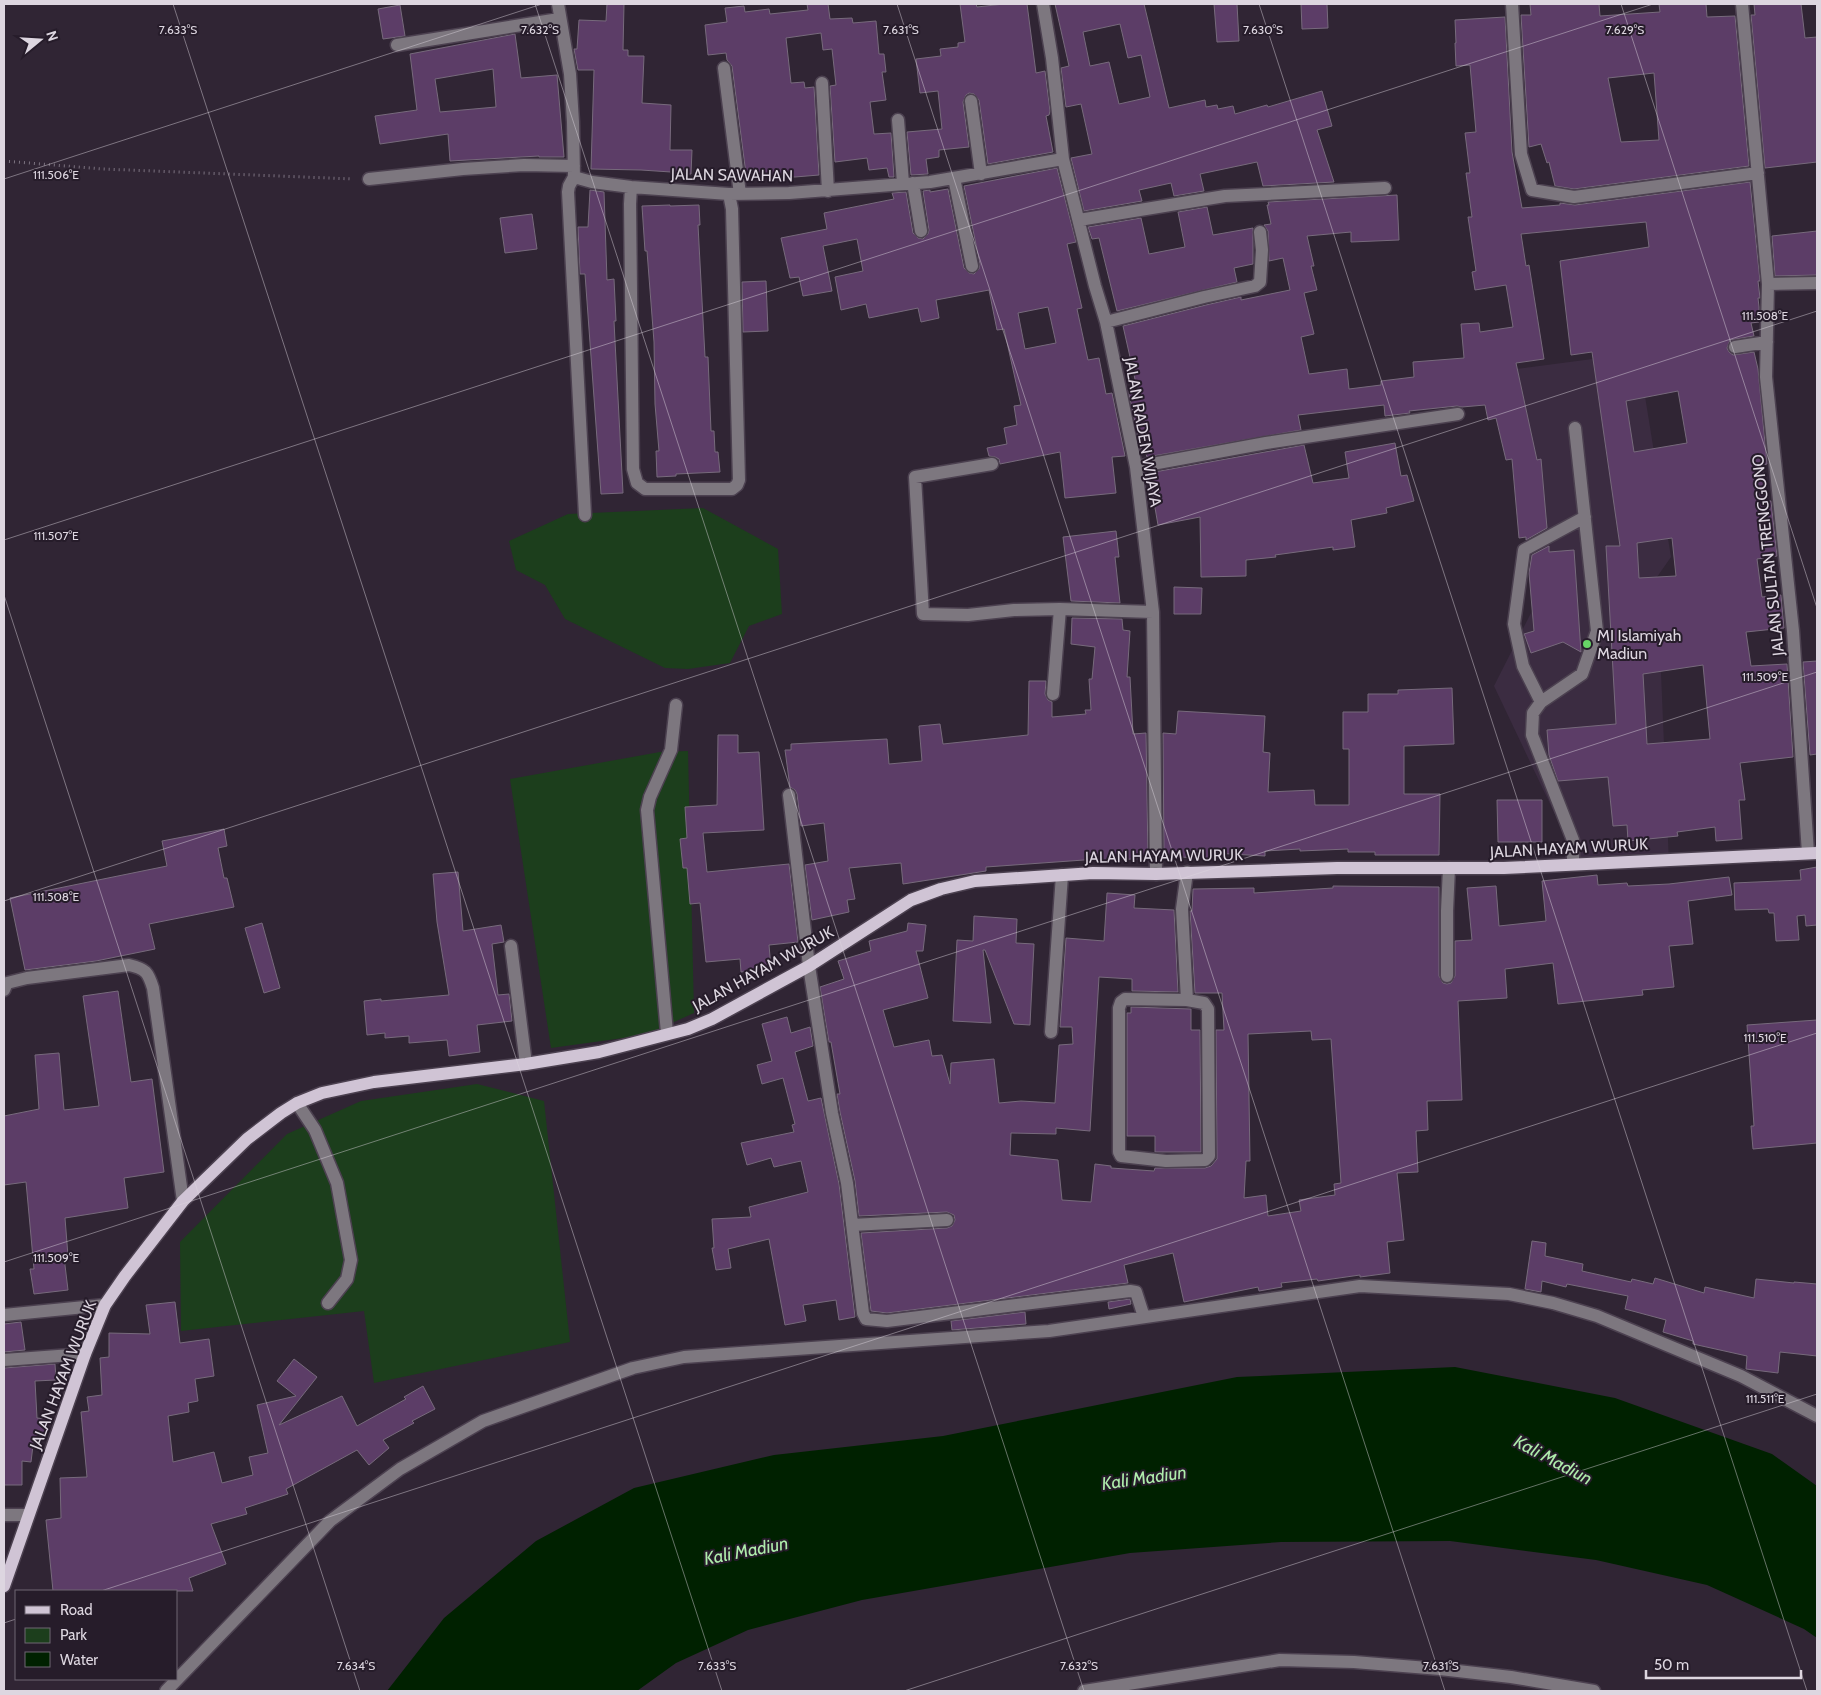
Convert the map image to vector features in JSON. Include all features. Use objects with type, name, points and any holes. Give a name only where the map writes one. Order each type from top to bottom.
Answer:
[{"type":"main road","name":"JALAN HAYAM WURUK","points":[[4,1586],[85,1354],[105,1305],[183,1201],[247,1139],[297,1103],[322,1093],[374,1082],[526,1064],[599,1052],[688,1029],[712,1019],[810,966],[911,900],[941,889],[975,881],[1093,873],[1156,874],[1337,868],[1504,868],[1812,853]]},
{"type":"street","points":[[558,4],[559,19],[570,74],[574,122],[574,172],[568,192],[585,515]]},
{"type":"street","name":"JALAN RADEN WIJAYA","points":[[1043,4],[1054,68],[1063,159],[1106,322],[1136,467],[1153,612],[1156,874]]},
{"type":"street","points":[[1512,4],[1521,154],[1532,190],[1574,197],[1758,173]]},
{"type":"street","name":"JALAN SULTAN TRENGGONO","points":[[1742,4],[1768,284],[1766,377],[1793,631],[1812,853]]},
{"type":"street","points":[[397,45],[559,19]]},
{"type":"street","points":[[631,187],[633,469],[637,483],[645,489],[732,489],[740,480],[732,219],[734,194],[724,68]]},
{"type":"street","points":[[822,83],[828,191]]},
{"type":"street","points":[[971,101],[981,174]]},
{"type":"street","points":[[898,120],[908,183],[920,231]]},
{"type":"street","name":"JALAN SAWAHAN","points":[[369,180],[463,169],[524,165],[574,172],[592,182],[631,187],[734,194],[828,191],[908,183],[981,174],[1063,159]]},
{"type":"street","points":[[954,178],[972,266]]},
{"type":"street","points":[[1079,220],[1225,196],[1385,188]]},
{"type":"street","points":[[1106,322],[1255,286],[1260,282],[1262,250],[1260,232]]},
{"type":"street","points":[[1768,284],[1817,283]]},
{"type":"street","points":[[1735,347],[1767,342]]},
{"type":"street","points":[[1136,467],[1266,443],[1458,414]]},
{"type":"street","points":[[1573,864],[1572,840],[1532,735],[1533,714],[1541,702],[1582,674],[1597,631],[1575,428]]},
{"type":"street","points":[[992,464],[916,477],[923,614],[968,616],[1014,610],[1060,609],[1153,612]]},
{"type":"street","points":[[1541,702],[1523,666],[1514,624],[1524,550],[1585,517]]},
{"type":"street","points":[[1053,694],[1060,609]]},
{"type":"street","points":[[667,1034],[647,810],[650,796],[671,750],[676,705]]},
{"type":"street","points":[[789,795],[810,966],[832,1113],[847,1183],[862,1313],[868,1320],[887,1321],[1130,1291],[1136,1292],[1144,1317]]},
{"type":"street","points":[[1447,976],[1449,868]]},
{"type":"street","points":[[1187,1000],[1182,909],[1188,872]]},
{"type":"street","points":[[1051,1032],[1062,875]]},
{"type":"street","points":[[511,946],[526,1064]]},
{"type":"street","points":[[4,990],[7,983],[27,978],[129,965],[142,968],[149,976],[153,988],[183,1201]]},
{"type":"street","points":[[1125,999],[1187,1000],[1204,1003],[1208,1009],[1209,1156],[1201,1161],[1166,1161],[1121,1156],[1119,1152],[1119,1008],[1121,1002],[1125,999]]},
{"type":"street","points":[[297,1103],[315,1130],[337,1183],[351,1260],[347,1279],[328,1303]]},
{"type":"street","points":[[852,1225],[947,1220]]},
{"type":"street","points":[[178,1679],[330,1521],[400,1469],[483,1421],[633,1368],[684,1357],[1048,1330],[1360,1286],[1510,1294],[1553,1303],[1597,1316],[1741,1376],[1817,1416]]},
{"type":"street","points":[[4,1315],[105,1305]]},
{"type":"street","points":[[4,1360],[85,1354]]},
{"type":"street","points":[[4,1515],[28,1515]]},
{"type":"street","points":[[1084,1691],[1280,1660],[1354,1662],[1440,1669],[1511,1677],[1594,1691]]},
{"type":"street","points":[[166,1691],[177,1680]]},
{"type":"path","points":[[4,162],[103,169],[369,180]]},
{"type":"shaded area","name":"MI Islamiyah Madiun","points":[[1638,353],[1671,557],[1657,577],[1669,864],[1580,867],[1494,686],[1536,603],[1522,512],[1509,449],[1508,370]]},
{"type":"green space","points":[[703,508],[778,549],[782,614],[749,626],[730,663],[688,669],[665,668],[565,619],[545,585],[516,570],[509,541],[568,514]]},
{"type":"green space","points":[[688,751],[694,1013],[645,1035],[551,1048],[510,779],[660,752]]},
{"type":"green space","points":[[477,1084],[544,1101],[570,1342],[374,1383],[364,1311],[181,1331],[180,1242],[287,1134],[361,1101]]},
{"type":"water","name":"Kali Madiun","points":[[1455,1367],[1615,1398],[1772,1454],[1817,1486],[1817,1638],[1804,1629],[1707,1585],[1596,1560],[1450,1541],[1281,1542],[1130,1553],[862,1600],[748,1630],[676,1663],[637,1691],[387,1691],[444,1618],[536,1541],[634,1488],[774,1455],[943,1436],[1237,1377]]},
{"type":"building","points":[[607,4],[624,4],[623,50],[628,50],[628,56],[644,56],[642,103],[671,105],[670,150],[692,150],[691,174],[591,169],[594,70],[578,70],[574,49],[577,49],[579,20],[606,21]]},
{"type":"building","points":[[807,4],[828,4],[830,19],[852,18],[853,23],[876,21],[879,54],[884,54],[886,72],[882,72],[886,100],[870,102],[874,134],[891,133],[894,177],[889,177],[887,168],[869,170],[867,158],[835,162],[830,86],[836,85],[832,49],[823,50],[821,33],[786,38],[791,83],[804,82],[805,88],[814,87],[819,175],[795,177],[761,176],[761,172],[746,174],[732,66],[727,60],[726,53],[708,55],[705,25],[727,22],[725,8],[744,6],[745,12],[769,9],[770,14],[808,10]]},
{"type":"building","points":[[960,4],[976,4],[977,7],[1027,4],[1036,73],[1045,71],[1050,111],[1049,115],[1046,116],[1053,152],[988,164],[979,100],[974,94],[969,93],[963,102],[969,147],[939,150],[939,157],[926,159],[928,174],[911,175],[907,132],[942,129],[938,91],[920,93],[916,59],[941,56],[940,49],[958,47],[958,43],[965,42]]},
{"type":"building","points":[[1055,4],[1144,4],[1169,108],[1205,100],[1206,107],[1217,105],[1218,109],[1233,106],[1235,114],[1267,105],[1268,107],[1322,91],[1332,126],[1317,130],[1334,182],[1263,186],[1257,162],[1200,174],[1204,191],[1174,196],[1171,183],[1139,190],[1142,201],[1084,211],[1071,158],[1092,154],[1081,104],[1066,107],[1061,68],[1069,66]],"holes":[[[1120,24],[1128,58],[1141,55],[1150,97],[1119,104],[1109,62],[1090,66],[1083,32]]]},
{"type":"building","points":[[1214,4],[1237,4],[1239,41],[1217,42]]},
{"type":"building","points":[[1301,4],[1327,4],[1328,28],[1302,29]]},
{"type":"building","points":[[1530,4],[1599,4],[1600,16],[1660,12],[1659,4],[1706,4],[1707,17],[1735,16],[1749,166],[1574,189],[1555,186],[1549,162],[1547,163],[1541,144],[1529,147],[1521,15],[1531,15]],"holes":[[[1654,73],[1659,140],[1621,142],[1608,78]]]},
{"type":"building","points":[[1754,4],[1801,4],[1805,38],[1817,37],[1817,162],[1765,168],[1751,15],[1755,15]]},
{"type":"building","points":[[400,5],[405,36],[383,39],[378,9]]},
{"type":"building","points":[[1505,17],[1512,152],[1522,208],[1560,205],[1560,203],[1575,205],[1750,182],[1760,281],[1758,281],[1760,298],[1758,298],[1759,322],[1751,323],[1754,336],[1730,340],[1727,348],[1733,355],[1754,352],[1758,369],[1767,464],[1762,465],[1767,501],[1771,501],[1777,556],[1757,559],[1762,597],[1781,595],[1784,628],[1746,632],[1751,666],[1787,664],[1793,757],[1740,763],[1745,800],[1739,800],[1742,839],[1716,841],[1715,827],[1677,832],[1678,836],[1628,841],[1627,825],[1613,826],[1608,777],[1558,781],[1549,755],[1547,730],[1616,724],[1606,546],[1620,546],[1592,352],[1571,355],[1560,261],[1649,247],[1646,222],[1521,234],[1526,266],[1529,265],[1544,359],[1516,363],[1537,460],[1541,459],[1547,528],[1526,540],[1526,537],[1519,538],[1512,459],[1506,460],[1496,418],[1488,420],[1485,405],[1409,411],[1410,413],[1385,416],[1384,405],[1298,415],[1301,430],[1147,457],[1146,454],[1142,454],[1128,390],[1137,388],[1123,326],[1241,297],[1241,300],[1290,290],[1283,258],[1269,261],[1268,231],[1264,225],[1271,224],[1268,202],[1397,195],[1399,240],[1351,242],[1351,232],[1307,236],[1314,266],[1311,266],[1317,290],[1304,293],[1314,334],[1301,337],[1309,374],[1347,369],[1349,389],[1381,385],[1381,381],[1414,377],[1413,362],[1464,358],[1461,324],[1479,323],[1480,332],[1513,327],[1506,285],[1475,290],[1472,272],[1476,271],[1468,217],[1472,217],[1466,173],[1470,173],[1465,133],[1476,132],[1470,65],[1456,66],[1455,20]],"holes":[[[1678,391],[1687,443],[1634,452],[1626,401]],[[1672,538],[1676,576],[1639,578],[1637,543]],[[1703,665],[1710,739],[1647,744],[1643,674]]]},
{"type":"building","points":[[515,34],[521,78],[557,75],[564,157],[539,156],[450,161],[448,134],[380,144],[375,116],[417,110],[410,54]],"holes":[[[493,69],[496,107],[440,112],[435,79]]]},
{"type":"building","points":[[1057,168],[1076,242],[1067,244],[1082,308],[1077,309],[1088,360],[1099,358],[1106,394],[1112,393],[1125,456],[1112,457],[1116,493],[1065,498],[1060,452],[1000,464],[999,459],[989,456],[987,448],[1007,444],[1004,428],[1017,425],[1014,406],[1021,405],[1004,329],[997,330],[989,290],[936,300],[939,318],[921,322],[918,308],[869,318],[866,304],[841,310],[835,277],[863,271],[857,239],[823,246],[832,291],[803,296],[799,277],[790,278],[781,238],[827,229],[824,213],[894,199],[892,193],[906,192],[913,233],[918,238],[923,239],[929,230],[923,191],[930,190],[930,192],[948,189],[964,268],[969,273],[974,274],[979,269],[980,264],[964,186]],"holes":[[[1048,307],[1056,343],[1025,349],[1018,313]]]},
{"type":"building","points":[[590,190],[604,192],[607,280],[614,279],[616,321],[614,321],[623,493],[601,494],[585,274],[580,274],[578,227],[588,227]]},
{"type":"building","points":[[699,205],[700,225],[698,225],[705,357],[708,357],[711,431],[714,431],[715,452],[718,452],[720,472],[657,477],[656,451],[659,451],[655,404],[654,342],[642,206]]},
{"type":"building","points":[[1207,207],[1213,235],[1253,228],[1253,264],[1234,268],[1237,282],[1117,311],[1099,238],[1092,239],[1088,227],[1141,218],[1149,254],[1185,247],[1178,212]]},
{"type":"building","points":[[532,214],[537,249],[505,253],[500,218]]},
{"type":"building","points":[[1817,231],[1817,275],[1775,276],[1772,236]]},
{"type":"building","points":[[766,281],[768,331],[743,332],[742,282]]},
{"type":"building","points":[[1395,443],[1401,476],[1407,475],[1414,501],[1386,508],[1387,513],[1351,520],[1355,547],[1333,550],[1333,547],[1246,560],[1246,576],[1201,577],[1200,517],[1158,525],[1149,473],[1304,445],[1313,483],[1349,478],[1345,452]]},
{"type":"building","points":[[1116,531],[1119,557],[1115,557],[1120,603],[1071,601],[1063,537]]},
{"type":"building","points":[[1549,546],[1549,552],[1574,550],[1581,652],[1563,642],[1531,653],[1524,634],[1534,631],[1529,573],[1532,555]]},
{"type":"building","points":[[1174,587],[1202,588],[1201,614],[1174,614]]},
{"type":"building","points":[[1072,618],[1122,619],[1123,630],[1130,631],[1127,677],[1130,677],[1133,734],[1146,733],[1148,858],[1099,861],[1098,859],[986,867],[986,871],[903,884],[901,863],[849,868],[855,899],[847,900],[849,912],[812,920],[805,865],[828,861],[824,823],[801,826],[797,794],[790,787],[785,750],[791,750],[791,744],[887,739],[889,764],[922,761],[919,726],[940,724],[943,744],[1028,735],[1029,681],[1046,681],[1045,694],[1048,700],[1052,702],[1052,717],[1086,714],[1085,710],[1091,710],[1089,679],[1092,679],[1095,647],[1071,644]]},
{"type":"building","points":[[1817,661],[1817,754],[1810,755],[1803,662]]},
{"type":"building","points":[[1452,688],[1454,744],[1404,746],[1404,794],[1440,794],[1439,855],[1375,855],[1375,852],[1348,852],[1348,849],[1300,851],[1300,849],[1265,851],[1265,856],[1214,853],[1214,859],[1164,856],[1163,733],[1176,734],[1178,711],[1265,716],[1263,752],[1270,753],[1268,792],[1314,790],[1315,805],[1349,805],[1349,749],[1343,749],[1343,712],[1368,712],[1368,694],[1398,694],[1398,690]]},
{"type":"building","points":[[718,735],[738,735],[738,753],[759,752],[764,830],[703,833],[707,872],[789,864],[798,942],[769,945],[771,968],[741,972],[740,959],[706,962],[700,903],[690,904],[687,868],[683,868],[680,839],[687,838],[685,807],[717,805]]},
{"type":"building","points":[[1497,800],[1542,800],[1542,842],[1498,842]]},
{"type":"building","points":[[224,829],[227,846],[218,848],[224,878],[227,878],[234,907],[149,924],[155,949],[96,961],[25,970],[10,898],[167,866],[162,841]]},
{"type":"building","points":[[1817,867],[1817,925],[1806,926],[1805,915],[1797,916],[1799,940],[1776,941],[1774,913],[1769,913],[1768,909],[1735,910],[1734,883],[1801,880],[1800,870]]},
{"type":"building","points":[[458,872],[463,931],[501,925],[504,942],[492,944],[498,995],[509,994],[512,1021],[477,1025],[480,1052],[449,1056],[447,1040],[409,1043],[409,1036],[385,1038],[385,1033],[367,1035],[364,1001],[449,995],[437,922],[433,874]]},
{"type":"building","points":[[1597,875],[1598,885],[1627,883],[1628,886],[1669,884],[1729,877],[1732,895],[1688,901],[1693,944],[1669,946],[1674,987],[1642,990],[1643,995],[1558,1004],[1553,963],[1505,969],[1507,998],[1458,1001],[1462,1100],[1427,1101],[1428,1130],[1416,1131],[1418,1172],[1397,1173],[1404,1240],[1387,1242],[1390,1273],[1281,1283],[1282,1287],[1259,1291],[1258,1287],[1184,1302],[1173,1253],[1124,1265],[1128,1283],[887,1313],[871,1311],[861,1233],[947,1228],[952,1226],[955,1220],[954,1215],[947,1212],[859,1216],[855,1181],[840,1112],[837,1094],[840,1094],[820,987],[844,979],[838,961],[871,951],[869,941],[907,931],[908,923],[926,925],[923,951],[916,951],[928,998],[883,1010],[894,1047],[929,1040],[932,1056],[942,1055],[950,1084],[951,1063],[994,1059],[999,1103],[1021,1101],[1055,1103],[1059,1045],[1073,1044],[1072,1027],[1060,1027],[1066,938],[1104,941],[1107,893],[1135,895],[1134,908],[1174,910],[1178,992],[1132,991],[1132,979],[1099,977],[1090,1131],[1056,1128],[1056,1134],[1011,1133],[1010,1155],[1058,1160],[1062,1200],[1091,1202],[1095,1164],[1111,1166],[1111,1168],[1154,1171],[1155,1168],[1205,1168],[1211,1166],[1217,1159],[1216,1030],[1224,1030],[1222,993],[1195,993],[1190,911],[1192,911],[1193,889],[1254,888],[1254,893],[1333,888],[1333,886],[1439,887],[1439,976],[1443,983],[1447,984],[1451,983],[1455,976],[1455,941],[1472,940],[1467,888],[1496,886],[1499,926],[1546,921],[1542,881]],"holes":[[[1311,1031],[1312,1040],[1331,1039],[1341,1183],[1334,1184],[1335,1195],[1299,1200],[1301,1211],[1268,1216],[1266,1195],[1244,1198],[1246,1161],[1250,1161],[1248,1034]]]},
{"type":"building","points":[[974,916],[1017,919],[1016,943],[1034,944],[1030,1025],[1014,1024],[985,950],[983,950],[991,1023],[953,1021],[957,940],[973,941]]},
{"type":"building","points":[[262,923],[280,988],[264,993],[245,928]]},
{"type":"building","points":[[118,991],[131,1082],[152,1079],[164,1172],[124,1178],[128,1208],[65,1218],[68,1256],[64,1257],[68,1290],[34,1294],[30,1269],[34,1269],[26,1182],[4,1185],[4,1116],[39,1109],[35,1055],[59,1053],[64,1110],[99,1106],[83,996]]},
{"type":"building","points":[[1131,1007],[1191,1009],[1191,1030],[1200,1030],[1201,1152],[1155,1152],[1155,1136],[1127,1136],[1127,1013],[1131,1013]]},
{"type":"building","points":[[787,1017],[791,1033],[810,1027],[813,1046],[795,1052],[808,1101],[821,1098],[839,1184],[855,1317],[839,1320],[836,1300],[803,1305],[806,1321],[785,1325],[769,1239],[728,1249],[731,1268],[716,1270],[712,1248],[714,1248],[712,1219],[751,1217],[749,1207],[808,1192],[801,1161],[774,1167],[771,1158],[747,1165],[741,1143],[794,1132],[792,1125],[795,1124],[783,1078],[762,1084],[757,1065],[772,1061],[762,1024]]},
{"type":"building","points":[[1817,1020],[1817,1143],[1753,1149],[1751,1126],[1754,1126],[1747,1025]]},
{"type":"building","points":[[1532,1241],[1546,1243],[1545,1256],[1583,1264],[1582,1271],[1631,1282],[1632,1279],[1653,1284],[1655,1278],[1704,1293],[1705,1287],[1754,1298],[1756,1279],[1817,1284],[1817,1356],[1780,1352],[1778,1373],[1746,1369],[1747,1356],[1693,1344],[1693,1341],[1663,1332],[1666,1320],[1625,1309],[1628,1296],[1567,1284],[1566,1287],[1542,1281],[1541,1292],[1525,1289]]},
{"type":"building","points":[[1130,1299],[1131,1304],[1109,1309],[1108,1302]]},
{"type":"building","points":[[175,1302],[180,1343],[209,1339],[214,1376],[195,1379],[198,1401],[188,1403],[189,1412],[168,1416],[173,1462],[214,1452],[222,1483],[253,1475],[249,1457],[268,1453],[257,1405],[296,1396],[277,1381],[294,1359],[317,1377],[279,1425],[342,1396],[357,1426],[406,1399],[404,1397],[423,1386],[435,1409],[383,1440],[389,1448],[369,1465],[357,1450],[286,1489],[288,1494],[245,1508],[247,1514],[211,1524],[226,1564],[189,1578],[193,1591],[53,1590],[46,1520],[61,1518],[60,1478],[87,1477],[81,1412],[89,1411],[87,1397],[102,1395],[100,1358],[109,1357],[109,1333],[150,1334],[146,1305]]},
{"type":"building","points":[[1025,1312],[1026,1324],[952,1330],[951,1321]]},
{"type":"building","points":[[21,1322],[25,1350],[4,1352],[4,1324]]},
{"type":"building","points":[[55,1364],[56,1380],[35,1381],[37,1418],[46,1419],[44,1438],[34,1437],[31,1462],[22,1461],[22,1485],[4,1485],[4,1368]]},
{"type":"place","name":"MI Islamiyah Madiun","points":[[1587,644]]}]
